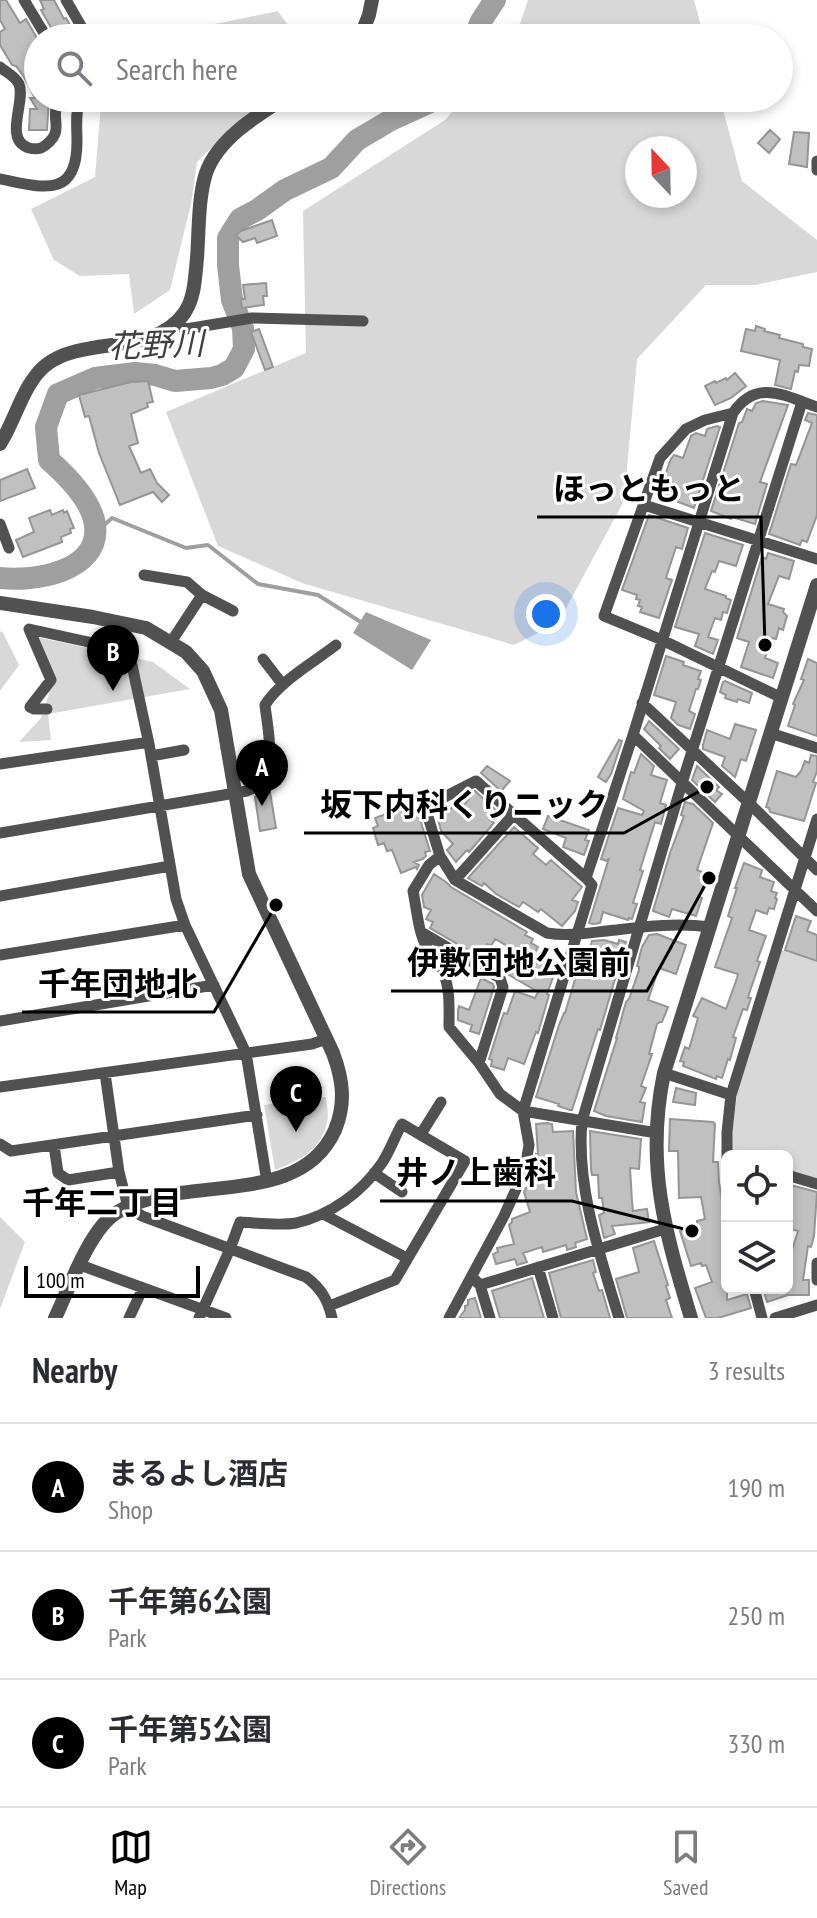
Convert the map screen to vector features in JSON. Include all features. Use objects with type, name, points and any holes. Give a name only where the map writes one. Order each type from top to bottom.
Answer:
[{"type":"street","points":[[24,0],[39,24]]},
{"type":"street","points":[[66,0],[78,24]]},
{"type":"street","points":[[365,24],[372,0]]},
{"type":"street","points":[[0,67],[19,85],[16,133],[26,147],[42,147],[50,141],[56,133],[55,112]]},
{"type":"street","points":[[0,179],[36,186],[62,183],[69,178],[77,159],[76,112]]},
{"type":"street","points":[[0,444],[33,379],[50,362],[77,352],[142,339],[175,325],[192,299],[207,172],[217,153],[242,128],[265,112]]},
{"type":"street","points":[[817,161],[817,170]]},
{"type":"street","points":[[175,325],[186,329],[252,318],[363,321]]},
{"type":"street","points":[[586,878],[733,413],[740,402],[762,392],[775,393],[817,407]]},
{"type":"street","points":[[619,1318],[598,1250],[584,1188],[582,1121],[682,783],[802,402]]},
{"type":"street","points":[[733,413],[686,429],[660,458],[604,616],[662,640],[782,698]]},
{"type":"street","points":[[644,505],[817,559]]},
{"type":"street","points":[[0,524],[9,548]]},
{"type":"street","points":[[144,575],[187,582],[202,595],[233,611]]},
{"type":"street","points":[[691,1318],[665,1229],[657,1177],[658,1113],[664,1073],[817,585]]},
{"type":"street","points":[[171,642],[202,595]]},
{"type":"street","points":[[0,603],[146,628],[195,660],[221,710],[249,874],[326,1039],[340,1072],[343,1090],[343,1104],[330,1139],[316,1156],[293,1172],[267,1182],[158,1196],[112,1215],[80,1265],[55,1318]]},
{"type":"street","points":[[47,709],[30,707],[51,680],[29,629],[93,643],[130,656],[176,899],[185,925],[246,1053],[267,1182]]},
{"type":"street","points":[[0,833],[247,791],[265,779],[269,764],[265,705],[270,696],[336,645]]},
{"type":"street","points":[[263,659],[283,685]]},
{"type":"street","points":[[642,703],[817,870]]},
{"type":"street","points":[[770,733],[817,748]]},
{"type":"street","points":[[633,735],[817,911]]},
{"type":"street","points":[[0,764],[143,743],[150,750],[184,750]]},
{"type":"street","points":[[449,1318],[476,1281],[525,1169],[529,1145],[523,1111],[577,934],[592,885],[476,781],[425,807],[440,856],[455,880],[547,933],[577,934],[685,924],[710,927]]},
{"type":"street","points":[[455,880],[514,814]]},
{"type":"street","points":[[727,1150],[731,1095],[817,819]]},
{"type":"street","points":[[440,856],[429,865],[413,891],[421,931],[446,980],[449,1027],[500,1094],[523,1111],[657,1133]]},
{"type":"street","points":[[0,896],[170,866]]},
{"type":"street","points":[[0,955],[185,925]]},
{"type":"street","points":[[421,931],[500,978],[503,987],[479,1063]]},
{"type":"street","points":[[0,1021],[214,985]]},
{"type":"street","points":[[0,1087],[312,1044],[326,1039]]},
{"type":"street","points":[[105,1073],[119,1172],[128,1207],[142,1216],[230,1249],[306,1277],[318,1286],[331,1312],[395,1280],[465,1161],[402,1124],[374,1173],[340,1204],[323,1214],[293,1223],[240,1222],[230,1249],[201,1314]]},
{"type":"street","points":[[664,1073],[731,1095]]},
{"type":"street","points":[[421,1134],[441,1102]]},
{"type":"street","points":[[0,1144],[11,1151],[257,1115]]},
{"type":"street","points":[[54,1145],[58,1173],[68,1180],[119,1172]]},
{"type":"street","points":[[374,1173],[402,1192]]},
{"type":"street","points":[[793,1177],[817,1184]]},
{"type":"street","points":[[323,1214],[407,1258]]},
{"type":"street","points":[[476,1281],[538,1267],[665,1229]]},
{"type":"street","points":[[817,1263],[817,1280]]},
{"type":"street","points":[[80,1265],[201,1314],[226,1318]]},
{"type":"street","points":[[538,1267],[553,1318]]},
{"type":"street","points":[[476,1281],[490,1318]]},
{"type":"street","points":[[129,1318],[143,1288]]},
{"type":"street","points":[[756,1294],[762,1318]]},
{"type":"street","points":[[775,1318],[817,1305]]},
{"type":"shaded area","points":[[528,0],[694,0],[700,24],[520,24]]},
{"type":"shaded area","points":[[278,11],[287,24],[216,24]]},
{"type":"shaded area","points":[[100,112],[252,112],[197,162],[191,204],[170,290],[134,314],[129,274],[80,276],[54,260],[31,209],[95,177]]},
{"type":"shaded area","points":[[452,112],[724,112],[742,181],[817,240],[817,272],[755,285],[706,285],[637,359],[624,501],[558,623],[514,645],[302,583],[218,546],[166,412],[306,353],[303,211],[445,120]]},
{"type":"shaded area","points":[[366,612],[431,640],[412,670],[353,633]]},
{"type":"shaded area","points":[[0,632],[19,665],[0,691]]},
{"type":"shaded area","points":[[37,637],[153,662],[190,689],[48,714],[51,740],[19,742],[41,718],[49,694]]},
{"type":"shaded area","points":[[781,950],[817,962],[817,1180],[793,1173],[793,1150],[730,1149],[738,1088]]},
{"type":"shaded area","points":[[326,1097],[328,1120],[319,1141],[301,1158],[275,1170],[264,1105]]},
{"type":"shaded area","points":[[0,1217],[25,1242],[0,1309]]},
{"type":"building","points":[[0,0],[6,0],[20,23],[26,19],[29,24],[24,24],[24,77],[0,45],[0,32],[5,29],[0,20]]},
{"type":"building","points":[[40,0],[54,0],[70,24],[49,24],[41,10],[44,9]]},
{"type":"building","points":[[30,112],[48,112],[47,130],[29,130]]},
{"type":"building","points":[[770,130],[780,139],[769,153],[758,143]]},
{"type":"building","points":[[794,132],[809,133],[807,167],[789,164]]},
{"type":"building","points":[[272,220],[277,236],[257,243],[255,238],[243,242],[236,235],[241,231]]},
{"type":"building","points":[[266,283],[264,305],[242,308],[241,299],[245,299],[243,285]]},
{"type":"building","points":[[756,326],[812,349],[809,366],[799,365],[791,389],[775,385],[780,360],[741,351],[746,329],[755,331]]},
{"type":"building","points":[[259,329],[273,367],[265,370],[251,332]]},
{"type":"building","points":[[735,373],[746,386],[715,405],[705,386],[727,380]]},
{"type":"building","points":[[148,381],[153,402],[131,414],[138,443],[129,446],[141,473],[150,469],[157,483],[169,495],[162,502],[153,492],[120,505],[79,395],[131,382]]},
{"type":"building","points":[[763,401],[788,405],[760,482],[767,484],[755,524],[711,511],[739,423],[747,409],[752,411],[756,403]]},
{"type":"building","points":[[808,413],[817,415],[817,515],[807,542],[802,540],[800,545],[769,534],[791,464],[796,465],[812,423],[805,420]]},
{"type":"building","points":[[720,427],[694,508],[658,498],[660,482],[674,455],[683,458],[691,436],[696,433],[705,436],[707,429]]},
{"type":"building","points":[[27,469],[35,488],[0,501],[0,480]]},
{"type":"building","points":[[50,510],[52,515],[67,511],[74,528],[70,529],[71,533],[61,537],[62,542],[23,557],[16,540],[34,532],[29,518]]},
{"type":"building","points":[[649,515],[688,528],[682,549],[676,547],[666,578],[672,580],[659,618],[640,612],[642,607],[638,606],[640,600],[636,599],[637,595],[622,590]]},
{"type":"building","points":[[705,533],[743,545],[736,566],[719,561],[705,589],[731,600],[721,620],[715,618],[708,637],[718,640],[713,654],[695,646],[699,634],[675,627]]},
{"type":"building","points":[[768,553],[794,561],[789,579],[779,576],[768,604],[784,609],[787,616],[783,630],[779,628],[776,639],[772,638],[765,658],[778,663],[773,678],[741,667],[749,642],[737,638],[762,557],[766,559]]},
{"type":"building","points":[[666,656],[701,671],[698,679],[701,680],[689,711],[695,714],[690,729],[678,725],[671,718],[676,702],[654,695]]},
{"type":"building","points":[[808,659],[817,663],[817,736],[788,726]]},
{"type":"building","points":[[725,681],[752,693],[749,703],[725,698],[726,695],[720,692]]},
{"type":"building","points":[[649,721],[679,749],[670,759],[644,729]]},
{"type":"building","points":[[735,724],[756,730],[746,761],[741,759],[735,777],[722,766],[725,757],[703,749],[703,745],[707,730],[730,739]]},
{"type":"building","points":[[619,740],[622,741],[606,782],[598,777]]},
{"type":"building","points":[[641,754],[654,766],[651,775],[667,780],[660,803],[666,805],[661,824],[655,822],[640,870],[643,871],[633,903],[637,904],[632,919],[603,912],[600,923],[589,923],[609,858],[607,861],[601,859],[618,808],[642,815],[644,811],[623,799],[631,772],[634,773]]},
{"type":"building","points":[[811,755],[817,756],[813,782],[816,783],[804,821],[770,812],[766,807],[777,771],[796,777],[805,761],[809,763]]},
{"type":"building","points":[[487,766],[510,781],[501,791],[481,773]]},
{"type":"building","points":[[697,766],[719,787],[716,790],[722,794],[715,802],[692,780]]},
{"type":"building","points":[[475,791],[498,812],[490,820],[494,823],[456,862],[447,850],[453,844],[441,831],[438,819],[459,800],[464,805]]},
{"type":"building","points":[[270,792],[276,828],[260,831],[255,797]]},
{"type":"building","points":[[685,802],[693,804],[713,823],[697,870],[705,873],[702,880],[705,881],[696,916],[672,909],[669,917],[653,911],[684,816],[681,815]]},
{"type":"building","points":[[412,804],[414,811],[417,810],[430,851],[425,852],[423,859],[414,862],[419,865],[417,869],[401,873],[392,850],[387,851],[384,843],[378,845],[373,828],[378,826],[375,818]]},
{"type":"building","points":[[548,816],[589,830],[584,855],[563,847],[566,838],[543,829]]},
{"type":"building","points":[[514,827],[538,848],[533,854],[546,865],[551,860],[582,887],[572,900],[578,902],[575,911],[562,926],[541,909],[538,912],[523,902],[519,907],[484,883],[482,886],[468,878]]},
{"type":"building","points":[[744,863],[762,870],[760,877],[774,882],[771,891],[777,893],[777,899],[774,909],[769,908],[767,914],[756,910],[749,930],[766,936],[748,998],[751,998],[747,1010],[743,1009],[733,1037],[736,1038],[730,1060],[722,1078],[717,1076],[716,1079],[683,1066],[684,1062],[680,1061],[685,1047],[689,1049],[698,1018],[693,1016],[702,998],[726,1009],[737,978],[738,974],[715,967],[732,918],[728,916]]},
{"type":"building","points":[[434,874],[527,932],[525,935],[533,939],[531,943],[538,947],[531,961],[556,969],[538,1033],[524,1064],[508,1058],[504,1070],[491,1066],[492,1060],[489,1059],[502,1018],[504,1013],[507,1014],[515,991],[535,998],[538,992],[509,975],[513,969],[509,967],[518,952],[495,939],[491,946],[487,944],[480,957],[430,928],[433,922],[426,919],[431,910],[424,907],[422,895]]},
{"type":"building","points":[[796,916],[811,921],[807,931],[817,935],[817,961],[785,950]]},
{"type":"building","points":[[657,934],[686,945],[676,974],[659,968],[648,1000],[668,1007],[662,1022],[657,1024],[649,1054],[652,1054],[641,1086],[646,1088],[640,1102],[645,1103],[642,1122],[606,1116],[594,1111],[626,1002],[639,970],[637,966],[642,947],[649,935]]},
{"type":"building","points":[[619,940],[626,942],[600,1030],[570,1110],[536,1097],[585,946],[590,948],[592,941],[618,944]]},
{"type":"building","points":[[481,978],[494,987],[479,1034],[470,1031],[472,1025],[458,1020],[458,1010],[459,1006],[469,1010]]},
{"type":"building","points":[[676,1088],[696,1093],[695,1105],[673,1102]]},
{"type":"building","points":[[670,1119],[715,1124],[713,1162],[718,1162],[721,1195],[721,1294],[727,1294],[727,1300],[747,1294],[751,1308],[718,1318],[706,1318],[695,1288],[712,1282],[706,1265],[691,1266],[680,1231],[705,1219],[701,1197],[679,1198],[678,1151],[669,1151]]},
{"type":"building","points":[[536,1124],[552,1124],[553,1132],[573,1131],[576,1192],[587,1239],[567,1250],[566,1245],[543,1252],[542,1247],[523,1253],[527,1262],[517,1265],[515,1259],[496,1264],[493,1254],[498,1252],[497,1248],[514,1244],[509,1225],[512,1219],[530,1212],[524,1192],[529,1187],[538,1155]]},
{"type":"building","points":[[590,1131],[641,1139],[639,1169],[630,1168],[632,1201],[633,1211],[647,1209],[649,1222],[612,1226],[615,1234],[604,1238],[599,1215],[604,1213],[602,1198],[599,1198],[598,1175],[592,1175],[591,1170]]},
{"type":"building","points":[[793,1186],[817,1192],[814,1236],[811,1247],[808,1246],[803,1280],[809,1280],[809,1295],[788,1295],[767,1302],[765,1294],[793,1294],[793,1247],[798,1231],[793,1230]]},
{"type":"building","points":[[654,1241],[668,1285],[670,1298],[666,1300],[672,1318],[627,1318],[616,1279],[639,1272],[633,1248]]},
{"type":"building","points":[[593,1260],[596,1272],[593,1273],[599,1291],[602,1290],[610,1318],[561,1318],[549,1273]]},
{"type":"building","points":[[532,1278],[544,1318],[500,1318],[492,1291]]},
{"type":"building","points":[[475,1298],[481,1318],[459,1318],[468,1300]]},
{"type":"waterway","name":"花野川","points":[[480,24],[495,0]]},
{"type":"waterway","name":"花野川","points":[[0,578],[30,578],[62,571],[87,554],[94,541],[95,525],[89,507],[49,460],[46,427],[58,394],[95,378],[135,373],[175,381],[211,378],[234,368],[244,349],[243,328],[232,300],[228,238],[240,219],[285,190],[331,168],[357,140],[408,112]]},
{"type":"waterway","points":[[94,534],[112,518],[186,548],[208,545],[258,584],[318,595],[364,624]]},
{"type":"place","name":"ほっともっと","points":[[765,645]]},
{"type":"place","name":"千年第6公園","points":[[113,691]]},
{"type":"place","name":"坂下内科くりニック","points":[[707,787]]},
{"type":"place","name":"まるよし酒店","points":[[262,806]]},
{"type":"place","name":"伊敷団地公園前","points":[[709,878]]},
{"type":"place","name":"千年団地北","points":[[276,905]]},
{"type":"place","name":"千年第5公園","points":[[296,1132]]},
{"type":"place","name":"井ノ上歯科","points":[[692,1231]]},
{"type":"district","name":"千年二丁目","points":[[102,1202]]}]
